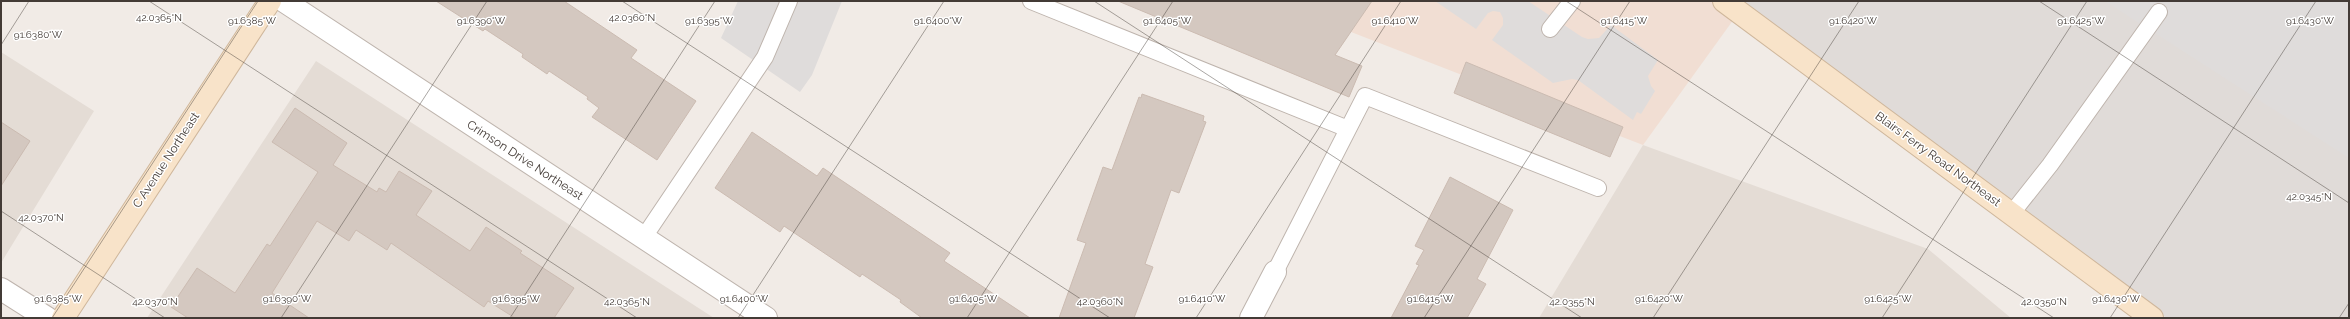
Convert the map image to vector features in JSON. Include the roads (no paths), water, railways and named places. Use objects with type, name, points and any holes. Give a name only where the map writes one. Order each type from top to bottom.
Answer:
[{"type":"main road","name":"C Avenue Northeast","points":[[63,318],[270,1]]},
{"type":"main road","name":"Blairs Ferry Road Northeast","points":[[1724,1],[2152,318]]},
{"type":"street","name":"Crimson Drive Northeast","points":[[284,1],[766,318]]},
{"type":"street","points":[[1251,318],[1275,272]]},
{"type":"street","points":[[1,289],[48,318]]},
{"type":"lane","points":[[644,238],[766,57],[789,1]]},
{"type":"lane","points":[[1031,1],[1348,129]]},
{"type":"lane","points":[[1550,29],[1572,1]]},
{"type":"lane","points":[[2012,213],[2050,165],[2159,12]]},
{"type":"lane","points":[[1275,272],[1365,96],[1598,188]]}]
